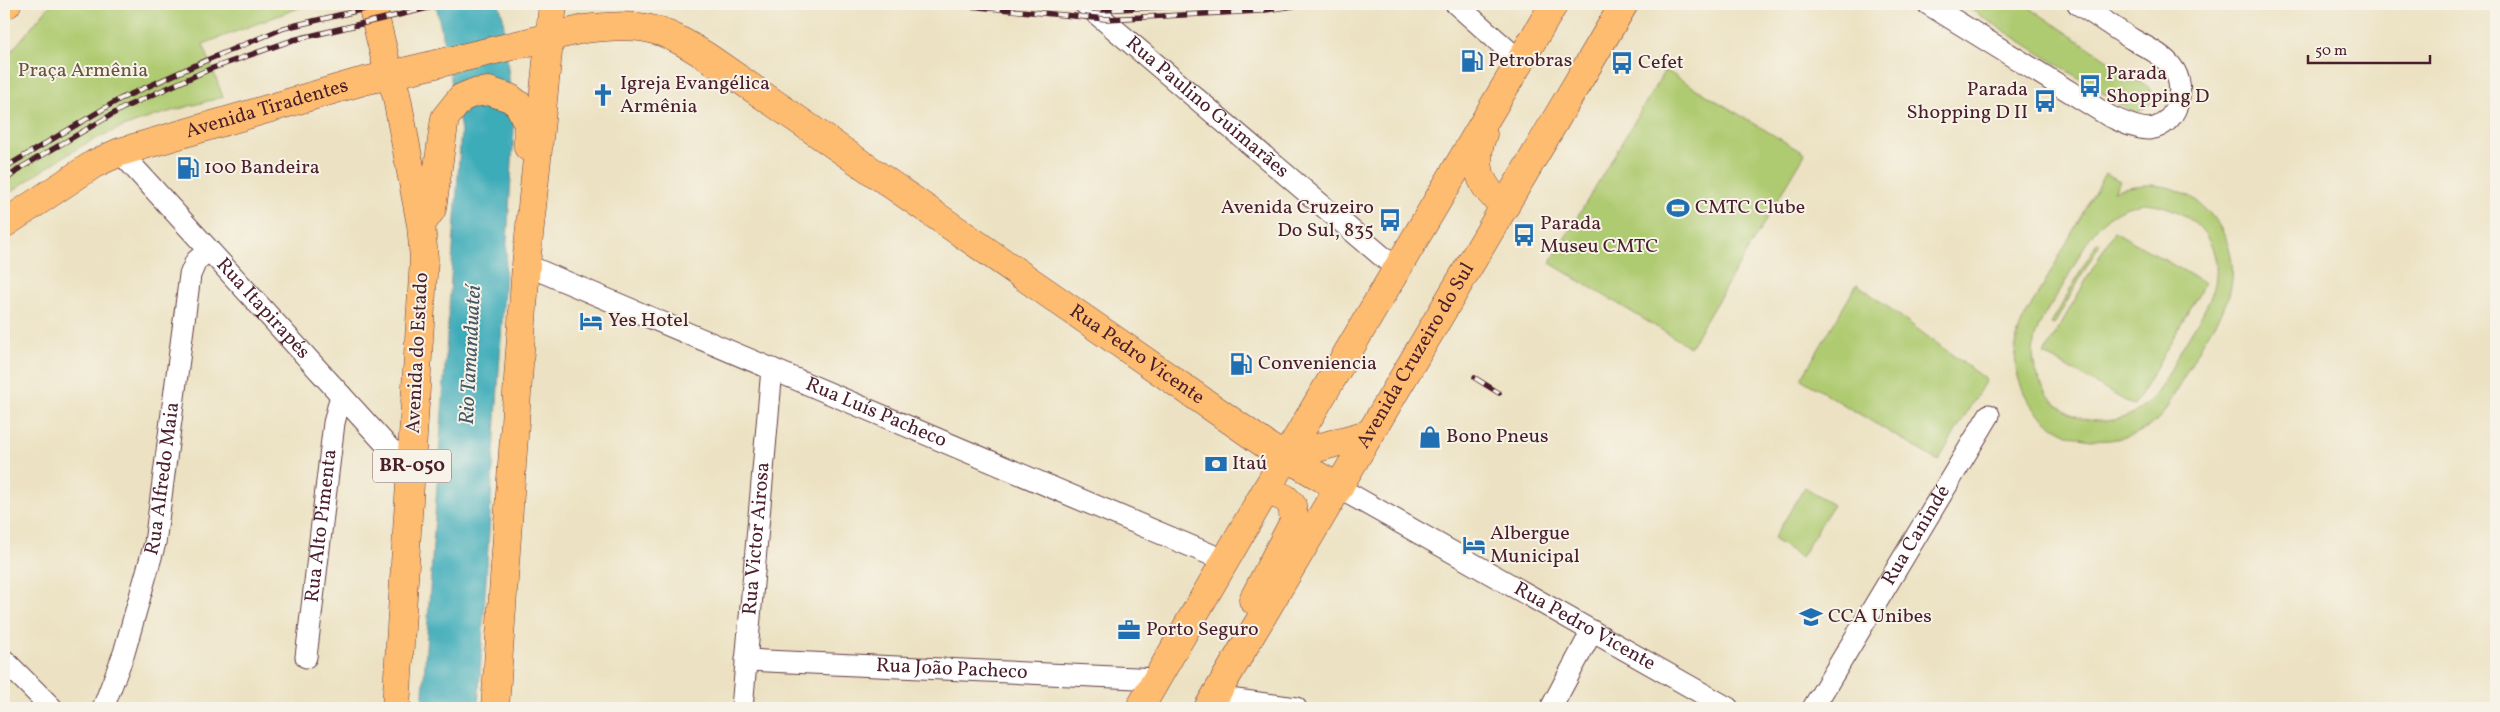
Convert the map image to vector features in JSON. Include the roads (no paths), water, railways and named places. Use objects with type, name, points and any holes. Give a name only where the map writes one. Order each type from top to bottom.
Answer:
[{"type":"main road","name":"Avenida do Estado","points":[[372,4],[389,75],[396,93],[421,224],[424,260],[396,708]]},
{"type":"main road","points":[[495,708],[526,265],[553,4]]},
{"type":"main road","points":[[1140,708],[1285,457],[1554,4]]},
{"type":"main road","name":"Avenida Cruzeiro do Sul","points":[[1212,702],[1624,4]]},
{"type":"main road","name":"Rua Pedro Vicente","points":[[549,38],[584,29],[635,26],[652,28],[682,40],[934,212],[1285,457],[1339,488]]},
{"type":"main road","name":"Avenida Tiradentes","points":[[4,224],[94,164],[120,152],[389,75],[549,38]]},
{"type":"main road","points":[[421,224],[432,209],[442,127],[448,112],[461,98],[482,91],[496,92],[510,98],[519,105],[528,124],[529,167],[535,174]]},
{"type":"main road","points":[[1485,120],[1477,159],[1479,171],[1487,189],[1506,205]]},
{"type":"main road","points":[[1285,457],[1371,433]]},
{"type":"main road","points":[[1256,628],[1252,602],[1294,521],[1292,505],[1285,498],[1266,490]]},
{"type":"street","name":"Rua Paulino Guimarães","points":[[1085,4],[1397,269]]},
{"type":"street","points":[[1456,4],[1520,61]]},
{"type":"street","points":[[1928,4],[2109,116],[2132,126],[2148,129],[2161,126],[2170,116],[2181,92],[2181,80],[2172,67],[2153,50],[2078,4]]},
{"type":"street","name":"Rua Itapirapés","points":[[120,152],[391,450],[412,458]]},
{"type":"street","name":"Rua Alfredo Maia","points":[[103,708],[124,653],[154,543],[190,275],[196,261],[209,250]]},
{"type":"street","name":"Rua Luís Pacheco","points":[[526,265],[1226,561]]},
{"type":"street","name":"Rua Victor Airosa","points":[[742,708],[772,369]]},
{"type":"street","name":"Rua Alto Pimenta","points":[[306,657],[334,423],[341,395]]},
{"type":"street","name":"Rua Canindé","points":[[1813,708],[1989,415]]},
{"type":"street","name":"Rua Pedro Vicente","points":[[1339,488],[1728,708]]},
{"type":"street","points":[[1551,708],[1592,631]]},
{"type":"street","points":[[4,660],[52,708]]},
{"type":"street","name":"Rua João Pacheco","points":[[746,660],[1158,679]]},
{"type":"street","points":[[1212,702],[1296,708]]},
{"type":"water","name":"Rio Tamanduateí","points":[[436,4],[499,4],[503,17],[514,130],[478,708],[422,708],[461,130]]},
{"type":"railway","points":[[4,168],[120,99],[207,60],[284,28],[386,4]]},
{"type":"railway","points":[[4,181],[22,167],[123,108],[210,69],[293,40],[445,4]]},
{"type":"railway","points":[[946,4],[1106,19],[1259,11],[1307,4]]},
{"type":"railway","points":[[1047,4],[1103,10],[1209,4]]},
{"type":"railway","points":[[1475,378],[1499,393]]},
{"type":"place","name":"Petrobras","points":[[1472,61]]},
{"type":"place","name":"Cefet","points":[[1622,63]]},
{"type":"place","name":"Parada Shopping D","points":[[2090,86]]},
{"type":"place","name":"Igreja Evangélica Armênia","points":[[603,95]]},
{"type":"place","name":"Parada Shopping D II","points":[[2045,101]]},
{"type":"place","name":"100 Bandeira","points":[[188,168]]},
{"type":"place","name":"CMTC Clube","points":[[1678,208]]},
{"type":"place","name":"Avenida Cruzeiro Do Sul, 835","points":[[1390,220]]},
{"type":"place","name":"Parada Museu CMTC","points":[[1524,235]]},
{"type":"place","name":"Yes Hotel","points":[[591,321]]},
{"type":"place","name":"Conveniencia","points":[[1241,364]]},
{"type":"place","name":"Bono Pneus","points":[[1430,437]]},
{"type":"place","name":"Itaú","points":[[1216,464]]},
{"type":"place","name":"Albergue Municipal","points":[[1474,545]]},
{"type":"place","name":"CCA Unibes","points":[[1811,617]]},
{"type":"place","name":"Porto Seguro","points":[[1129,630]]},
{"type":"park label","name":"Praça Armênia","points":[[83,71]]}]
